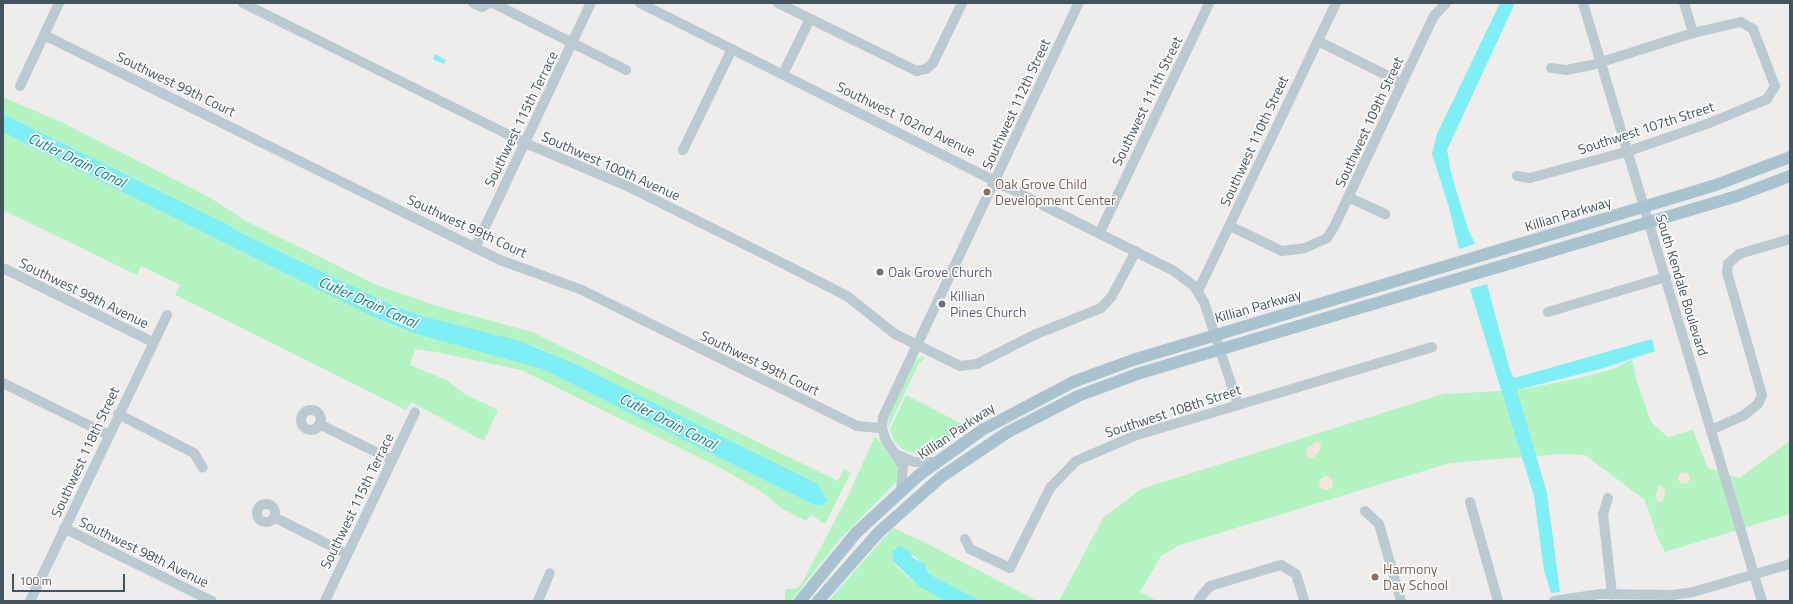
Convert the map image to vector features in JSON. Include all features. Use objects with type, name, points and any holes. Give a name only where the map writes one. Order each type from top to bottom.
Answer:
[{"type":"main road","name":"Killian Parkway","points":[[800,601],[844,546],[901,490],[936,462],[998,420],[1073,382],[1119,364],[1216,334],[1732,180],[1790,157]]},
{"type":"main road","name":"Killian Parkway","points":[[818,601],[855,556],[892,518],[941,477],[990,442],[1046,411],[1097,388],[1221,349],[1737,196],[1790,176]]},
{"type":"street","points":[[20,86],[59,3]]},
{"type":"street","name":"Southwest 100th Avenue","points":[[242,3],[526,143],[629,187],[836,290],[856,302],[887,328],[960,366],[977,364],[1034,335],[1101,308],[1112,296],[1136,251]]},
{"type":"street","points":[[473,3],[482,7],[489,3]]},
{"type":"street","points":[[493,3],[626,70]]},
{"type":"street","name":"Southwest 115th Terrace","points":[[475,248],[592,3]]},
{"type":"street","name":"Southwest 102nd Avenue","points":[[640,3],[996,179],[1174,270],[1198,292],[1216,334],[1238,404]]},
{"type":"street","points":[[778,3],[915,70],[924,70],[933,63],[962,3]]},
{"type":"street","name":"Southwest 112th Street","points":[[882,428],[884,412],[1079,3]]},
{"type":"street","name":"Southwest 111th Street","points":[[1100,232],[1209,3]]},
{"type":"street","name":"Southwest 110th Street","points":[[1198,292],[1336,3]]},
{"type":"street","name":"Southwest 109th Street","points":[[1230,226],[1280,251],[1311,246],[1330,234],[1436,14],[1446,3]]},
{"type":"street","name":"South Kendale Boulevard","points":[[1583,3],[1626,152],[1666,277],[1762,601]]},
{"type":"street","points":[[1551,68],[1566,70],[1600,63],[1693,33],[1684,3]]},
{"type":"street","points":[[783,74],[810,19]]},
{"type":"street","name":"Southwest 107th Street","points":[[1517,176],[1530,178],[1626,152],[1707,124],[1762,102],[1770,96],[1775,86],[1754,30],[1743,23],[1731,23],[1693,33]]},
{"type":"street","name":"Southwest 99th Court","points":[[44,34],[475,248],[588,293],[857,426],[882,428]]},
{"type":"street","points":[[1318,41],[1402,83]]},
{"type":"street","points":[[683,150],[732,49]]},
{"type":"street","points":[[1348,197],[1385,214]]},
{"type":"street","points":[[1711,430],[1743,416],[1761,399],[1761,385],[1727,272],[1728,264],[1742,253],[1790,239]]},
{"type":"street","name":"Southwest 99th Avenue","points":[[3,268],[153,342]]},
{"type":"street","points":[[1548,312],[1666,277]]},
{"type":"street","name":"Southwest 118th Street","points":[[30,601],[118,414],[167,315]]},
{"type":"street","name":"Southwest 108th Street","points":[[965,539],[970,549],[1010,568],[1050,488],[1076,461],[1134,436],[1432,347]]},
{"type":"street","points":[[4,387],[108,435]]},
{"type":"street","name":"Southwest 115th Terrace","points":[[325,601],[415,412]]},
{"type":"street","points":[[118,414],[194,453],[203,468]]},
{"type":"street","points":[[320,424],[392,460]]},
{"type":"street","points":[[882,428],[889,445],[898,455],[904,472],[901,490]]},
{"type":"street","points":[[898,455],[914,462],[936,462]]},
{"type":"street","points":[[1608,498],[1603,514],[1612,594]]},
{"type":"street","points":[[1470,502],[1498,601]]},
{"type":"street","points":[[1365,511],[1379,524],[1401,601]]},
{"type":"street","points":[[274,517],[347,554]]},
{"type":"street","name":"Southwest 98th Avenue","points":[[64,528],[212,601]]},
{"type":"street","points":[[1554,601],[1612,594],[1683,594],[1790,564]]},
{"type":"street","points":[[1199,599],[1210,586],[1281,565],[1296,574],[1304,601]]},
{"type":"street","points":[[538,601],[550,573]]},
{"type":"green space","points":[[3,97],[61,122],[209,197],[246,221],[377,285],[434,305],[532,332],[838,481],[844,469],[851,473],[825,524],[811,515],[806,521],[781,508],[762,492],[721,468],[521,370],[415,349],[410,365],[446,380],[466,395],[498,410],[484,441],[411,402],[406,410],[175,295],[180,285],[141,266],[137,275],[3,210],[3,132],[392,325],[542,369],[812,504],[820,506],[828,501],[818,484],[537,347],[402,310],[237,231],[229,225],[3,114]]},
{"type":"green space","points":[[924,356],[924,359],[919,363],[888,428],[889,414],[914,361]]},
{"type":"green space","points":[[1632,359],[1636,379],[1651,422],[1668,437],[1693,430],[1708,468],[1739,478],[1790,441],[1790,514],[1665,552],[1658,539],[1645,500],[1585,455],[1561,454],[1450,463],[1180,545],[1161,556],[1140,592],[1157,601],[1059,601],[1103,518],[1141,489],[1444,394],[1519,390],[1580,378],[1616,368]]},
{"type":"green space","points":[[906,395],[966,426],[926,456],[902,449],[894,440],[890,429]]},
{"type":"green space","points":[[875,436],[898,466],[897,481],[841,538],[791,601],[785,601],[785,589],[796,589],[802,583],[849,494]]},
{"type":"green space","points":[[893,528],[924,542],[1037,601],[981,601],[929,574],[924,563],[900,546],[892,551],[893,561],[897,567],[920,587],[944,601],[828,601]]},
{"type":"sand","points":[[1317,441],[1321,444],[1320,450],[1313,458],[1308,458],[1306,449]]},
{"type":"sand","points":[[1684,472],[1688,474],[1690,478],[1688,482],[1684,484],[1680,482],[1678,478],[1680,474]]},
{"type":"sand","points":[[1323,476],[1329,476],[1333,480],[1333,486],[1329,490],[1323,490],[1319,486],[1319,480]]},
{"type":"sand","points":[[1659,485],[1665,488],[1664,499],[1660,503],[1655,498]]},
{"type":"water","points":[[1500,3],[1515,3],[1447,150],[1451,173],[1468,229],[1475,244],[1459,249],[1449,207],[1432,154],[1437,134]]},
{"type":"water","points":[[435,54],[446,60],[444,64],[433,59]]},
{"type":"water","name":"Cutler Drain Canal","points":[[3,114],[229,225],[237,231],[394,306],[419,315],[520,341],[577,365],[818,484],[828,501],[820,506],[812,504],[542,369],[417,334],[378,319],[3,132]]},
{"type":"water","points":[[1487,284],[1510,370],[1514,378],[1652,339],[1655,351],[1604,368],[1517,390],[1547,493],[1560,592],[1551,593],[1544,570],[1534,496],[1470,289]]},
{"type":"water","points":[[900,546],[910,551],[913,558],[924,563],[929,574],[981,601],[944,601],[920,587],[893,561],[892,551]]},
{"type":"place","name":"Oak Grove Child Development Center","points":[[987,192]]},
{"type":"place","name":"Oak Grove Church","points":[[880,272]]},
{"type":"place","name":"Killian Pines Church","points":[[942,304]]},
{"type":"place","name":"Harmony Day School","points":[[1375,577]]}]
